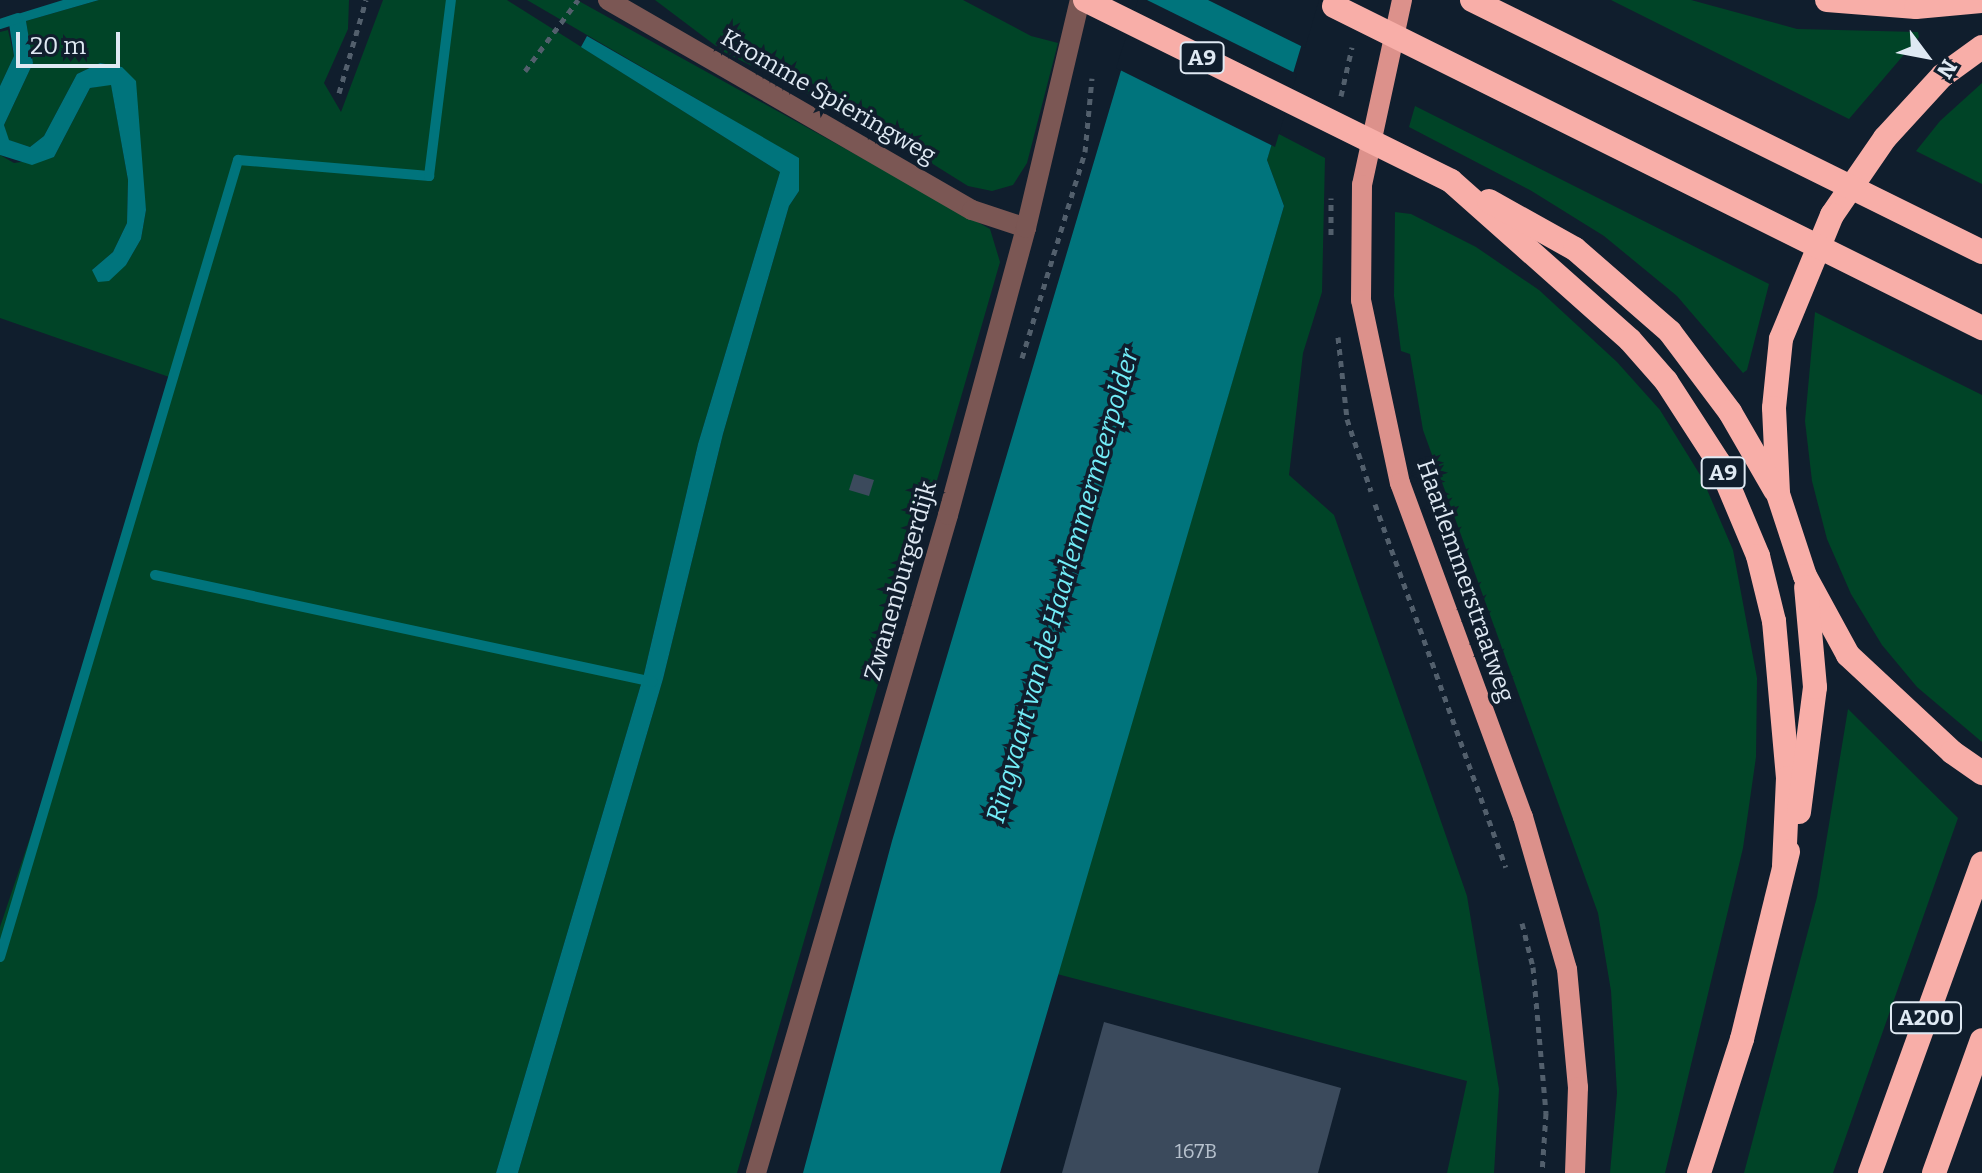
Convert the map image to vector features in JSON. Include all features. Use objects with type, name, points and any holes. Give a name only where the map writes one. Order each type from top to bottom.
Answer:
[{"type":"highway","name":"A9","points":[[1083,0],[1451,181],[1575,249],[1632,295],[1703,372],[1778,494],[1805,576],[1848,655],[1913,718],[1982,773]]},
{"type":"highway","points":[[1323,0],[1982,328]]},
{"type":"highway","points":[[1472,0],[1982,252]]},
{"type":"highway","points":[[1827,0],[1916,7],[1982,1]]},
{"type":"highway","name":"A9","points":[[1778,494],[1774,408],[1781,339],[1832,215],[1885,138],[1942,76],[1982,47]]},
{"type":"highway","name":"A9","points":[[1451,181],[1630,340],[1666,381],[1719,463],[1758,556],[1774,621],[1788,778],[1784,865]]},
{"type":"highway","points":[[1699,1173],[1742,1039],[1806,779],[1815,687],[1805,576]]},
{"type":"highway","name":"A200","points":[[1870,1173],[1982,864]]},
{"type":"highway","name":"A200","points":[[1934,1173],[1982,1040]]},
{"type":"main road","name":"Haarlemmerstraatweg","points":[[1402,0],[1362,185],[1361,300],[1400,483],[1523,817],[1567,969],[1578,1087],[1575,1173]]},
{"type":"street","name":"Kromme Spieringweg","points":[[608,0],[972,210],[1026,228]]},
{"type":"street","name":"Zwanenburgerdijk","points":[[756,1173],[1026,228],[1083,0]]},
{"type":"path","points":[[339,93],[366,0]]},
{"type":"path","points":[[525,71],[578,0]]},
{"type":"shaded area","points":[[99,0],[349,0],[348,29],[324,83],[341,112],[383,0],[507,0],[780,172],[698,444],[644,674],[496,1173],[0,1173],[0,927],[121,566],[175,379],[0,318],[0,155],[14,163],[54,157],[90,88],[111,84],[128,180],[127,223],[113,252],[92,270],[126,265],[141,239],[146,210],[122,67],[100,63],[77,74],[44,136],[30,147],[8,140],[4,125],[33,63],[26,21]]},
{"type":"shaded area","points":[[527,0],[577,0],[990,229],[1000,262],[737,1173],[518,1173],[663,679],[723,434],[789,206],[799,191],[798,158]]},
{"type":"shaded area","points":[[655,0],[963,0],[1031,36],[1058,43],[1027,163],[1013,185],[992,191],[968,186],[872,126],[724,52]]},
{"type":"shaded area","points":[[1611,0],[1691,0],[1797,29],[1918,32],[1919,37],[1849,119]]},
{"type":"shaded area","points":[[8,30],[14,56],[0,86],[0,32]]},
{"type":"shaded area","points":[[1982,83],[1982,184],[1916,151],[1940,121]]},
{"type":"shaded area","points":[[1415,106],[1769,284],[1747,370],[1743,373],[1677,296],[1604,236],[1530,190],[1409,127]]},
{"type":"shaded area","points":[[1275,132],[1325,158],[1322,292],[1303,353],[1289,475],[1334,515],[1467,896],[1499,1089],[1494,1173],[1447,1173],[1467,1081],[1057,974],[1284,206],[1267,160]]},
{"type":"shaded area","points":[[1395,212],[1411,214],[1476,247],[1539,290],[1617,362],[1660,410],[1702,478],[1733,550],[1757,678],[1756,757],[1743,848],[1665,1173],[1610,1173],[1617,1093],[1611,991],[1598,913],[1423,430],[1410,354],[1401,351],[1394,296]]},
{"type":"shaded area","points":[[1815,312],[1982,395],[1982,742],[1917,687],[1882,645],[1851,594],[1827,539],[1812,481],[1805,421]]},
{"type":"shaded area","points":[[1848,709],[1958,818],[1833,1173],[1744,1173],[1817,897]]},
{"type":"water","points":[[63,0],[99,0],[26,21],[33,63],[4,125],[9,140],[30,147],[44,136],[77,74],[100,63],[122,67],[136,81],[146,210],[141,239],[126,265],[109,281],[98,282],[92,270],[113,252],[127,223],[128,180],[111,85],[90,88],[54,157],[32,165],[0,155],[0,86],[14,56],[8,17]]},
{"type":"water","name":"Ringvaart van de Haarlemmermeerpolder","points":[[1142,0],[1315,0],[1267,160],[1284,206],[1000,1173],[803,1173],[892,841]]},
{"type":"water","points":[[587,36],[799,158],[799,191],[789,206],[723,434],[663,679],[518,1173],[496,1173],[644,674],[698,444],[780,172],[581,47]]},
{"type":"pier","points":[[1138,0],[1147,0],[1297,74],[1275,147],[1116,68]]},
{"type":"pier","points":[[1208,0],[1319,0],[1305,48]]},
{"type":"building","points":[[854,474],[874,480],[869,496],[849,490]]},
{"type":"building","points":[[1104,1022],[1341,1088],[1318,1173],[1062,1173]]},
{"type":"waterway","points":[[0,957],[238,160],[429,176],[451,0]]},
{"type":"waterway","points":[[0,24],[18,18]]},
{"type":"waterway","points":[[155,575],[653,682]]}]
